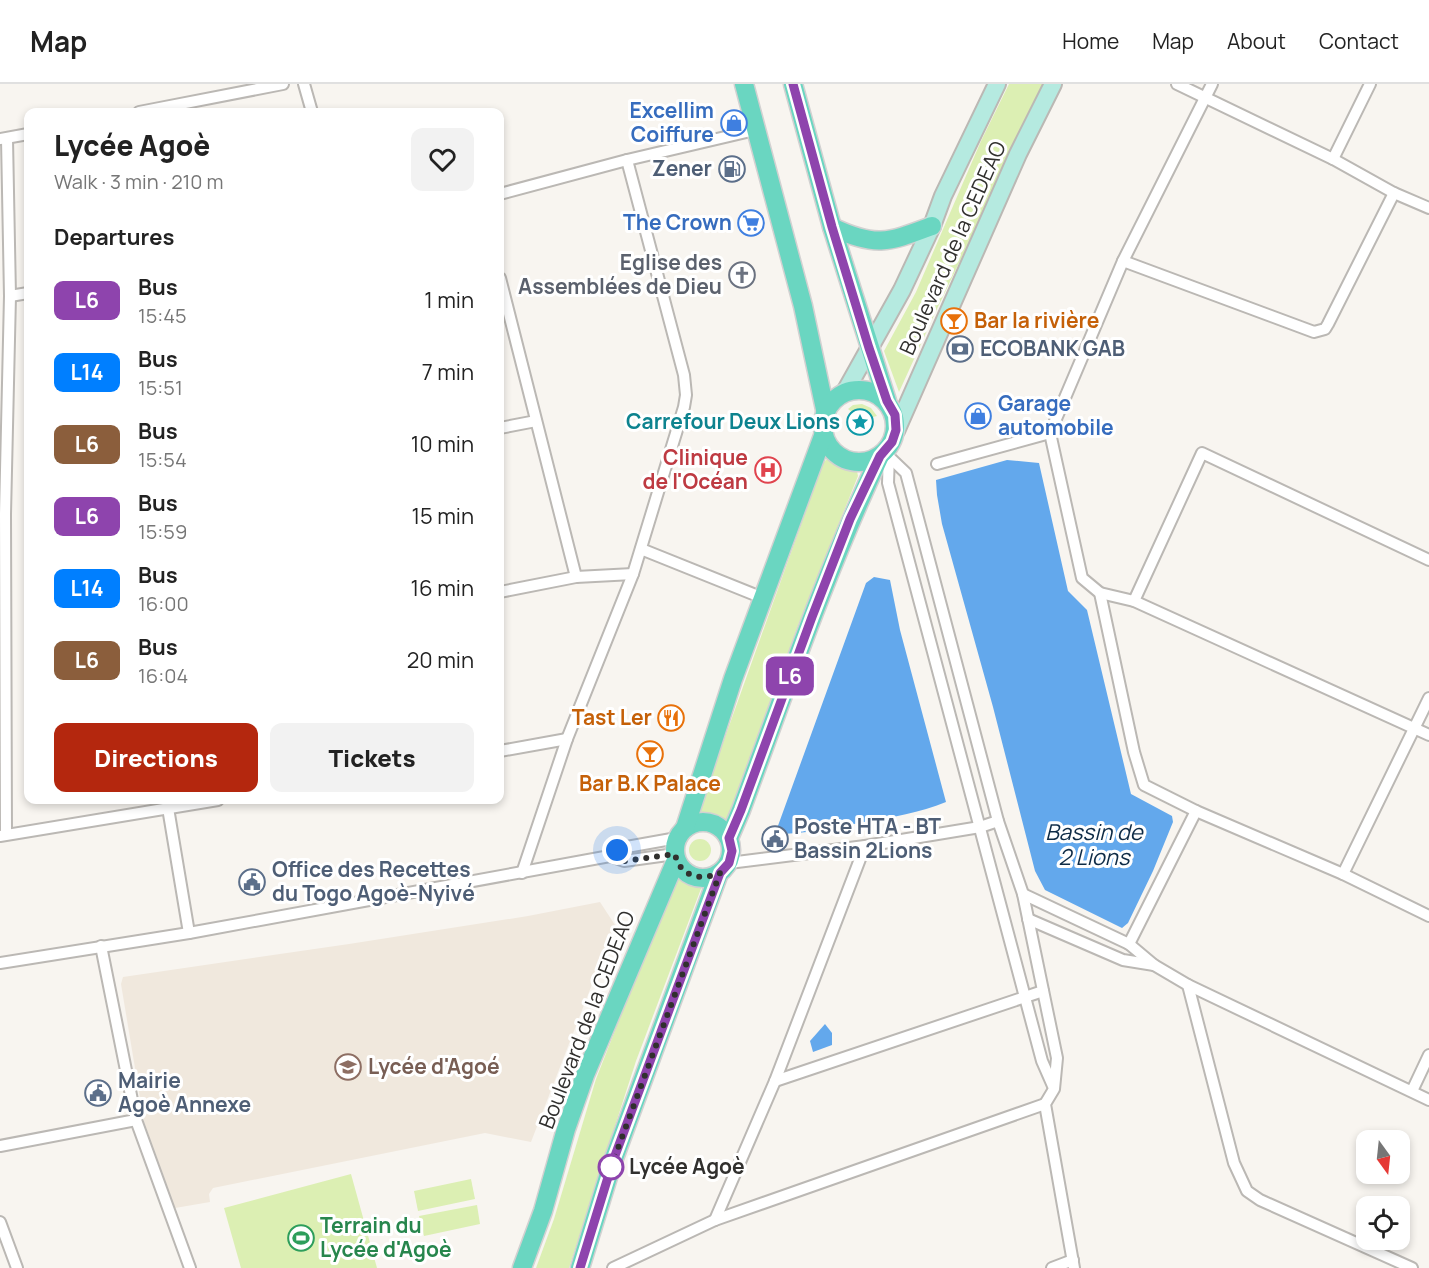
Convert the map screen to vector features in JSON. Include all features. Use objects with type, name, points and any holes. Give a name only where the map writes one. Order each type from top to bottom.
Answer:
[{"type":"main road","points":[[744,84],[803,306],[826,414]]},
{"type":"main road","name":"Boulevard de la CEDEAO","points":[[845,392],[902,290],[932,226],[943,196],[998,84]]},
{"type":"main road","name":"Boulevard de la CEDEAO","points":[[896,430],[1018,154],[1053,84]]},
{"type":"main road","points":[[729,838],[850,519],[892,442],[896,430],[895,415],[887,401],[869,348],[832,227],[798,89]]},
{"type":"main road","points":[[832,227],[854,237],[882,240],[897,239],[932,226]]},
{"type":"main road","points":[[884,454],[863,462],[846,461],[831,451],[823,436],[830,404],[845,392],[860,389],[874,392],[887,401]]},
{"type":"main road","name":"Boulevard de la CEDEAO","points":[[522,1268],[543,1211],[566,1129],[585,1075],[678,845],[733,679],[823,436]]},
{"type":"main road","points":[[580,1268],[613,1161],[732,851],[729,838],[721,828],[710,822],[697,823],[678,845],[683,871],[694,878],[707,878],[724,868]]},
{"type":"street","points":[[160,108],[283,84]]},
{"type":"street","points":[[304,84],[311,108]]},
{"type":"street","points":[[1177,84],[1332,159],[1394,193],[1429,208]]},
{"type":"street","points":[[1212,84],[1124,261],[1050,433],[1082,578],[1100,593],[1134,601],[1429,735]]},
{"type":"street","points":[[1332,159],[1370,84]]},
{"type":"street","points":[[504,193],[627,160],[755,130]]},
{"type":"street","points":[[24,135],[3,139],[10,296],[3,514],[3,835],[168,804],[189,933]]},
{"type":"street","points":[[522,873],[567,739],[633,574],[686,395],[684,375],[627,160]]},
{"type":"street","points":[[1124,261],[1319,332],[1328,324],[1394,193]]},
{"type":"street","points":[[10,296],[24,294]]},
{"type":"street","points":[[504,294],[576,577]]},
{"type":"street","points":[[504,427],[536,421]]},
{"type":"street","points":[[937,464],[1050,433]]},
{"type":"street","points":[[1134,601],[1202,453],[1429,560]]},
{"type":"street","points":[[613,1268],[715,1220],[1045,1104],[1054,1089],[1057,1058],[1023,894],[999,821],[906,473],[884,454]]},
{"type":"street","points":[[884,454],[888,483],[1042,1061],[1054,1089]]},
{"type":"street","points":[[641,549],[763,598]]},
{"type":"street","points":[[504,591],[576,577],[633,574]]},
{"type":"street","points":[[1100,593],[1134,752],[1144,785],[1196,811],[1343,874],[1429,916]]},
{"type":"street","points":[[1343,874],[1429,698]]},
{"type":"street","points":[[504,750],[567,739]]},
{"type":"street","points":[[1129,944],[1196,811]]},
{"type":"street","points":[[724,868],[865,846],[999,821]]},
{"type":"street","points":[[0,963],[189,933],[522,873],[610,856],[621,848],[678,845]]},
{"type":"street","points":[[610,856],[624,861],[678,845]]},
{"type":"street","points":[[715,1220],[775,1082],[865,846]]},
{"type":"street","points":[[1023,894],[1129,944],[1154,965],[1188,985],[1429,1100]]},
{"type":"street","points":[[1028,919],[1123,960],[1154,965]]},
{"type":"street","points":[[101,946],[136,1120],[190,1268]]},
{"type":"street","points":[[1188,985],[1234,1163],[1247,1191],[1260,1200],[1412,1268]]},
{"type":"street","points":[[775,1082],[1043,991]]},
{"type":"street","points":[[1412,1091],[1429,1055]]},
{"type":"street","points":[[1045,1104],[1074,1264],[1052,1268]]},
{"type":"street","points":[[0,1146],[136,1120]]},
{"type":"street","points":[[0,1222],[17,1268]]},
{"type":"shaded area","name":"Lycée d'Agoé","points":[[600,902],[615,925],[531,1142],[485,1133],[213,1188],[209,1194],[210,1202],[175,1208],[144,1122],[121,984],[123,977],[528,916]]},
{"type":"green space","points":[[1009,84],[1045,84],[899,392],[884,351],[916,292],[981,141]]},
{"type":"green space","points":[[862,404],[871,408],[877,416],[869,418],[862,412],[853,413],[848,409],[853,405]]},
{"type":"green space","points":[[827,459],[844,468],[857,471],[858,476],[797,628],[728,822],[722,821],[699,810],[823,463]]},
{"type":"green space","points":[[696,839],[704,839],[711,846],[711,854],[704,861],[696,861],[689,854],[689,846]]},
{"type":"green space","points":[[676,875],[702,886],[636,1061],[569,1268],[536,1268],[554,1219],[596,1079]]},
{"type":"green space","name":"Terrain du Lycée d'Agoè","points":[[351,1174],[377,1268],[241,1268],[224,1208]]},
{"type":"green space","points":[[471,1179],[475,1199],[418,1211],[414,1191]]},
{"type":"green space","points":[[477,1205],[480,1224],[424,1236],[419,1216]]},
{"type":"water","name":"Bassin de 2 Lions","points":[[1007,460],[1039,463],[1068,591],[1087,610],[1131,794],[1172,816],[1173,822],[1153,871],[1128,923],[1122,928],[1045,890],[1035,871],[993,707],[942,524],[936,480]]},
{"type":"water","points":[[874,577],[890,580],[900,630],[946,802],[916,812],[842,826],[809,832],[775,834],[866,583]]},
{"type":"water","points":[[825,1024],[832,1033],[832,1045],[813,1052],[810,1041]]},
{"type":"bus line","name":"L6","points":[[580,1268],[613,1161],[720,873],[729,863],[732,851],[729,838],[812,617],[850,519],[880,456],[892,442],[896,430],[895,415],[887,401],[869,348],[832,227],[793,84]]},
{"type":"place","name":"Excellim Coiffure","points":[[734,123]]},
{"type":"place","name":"Zener","points":[[732,169]]},
{"type":"place","name":"The Crown","points":[[751,223]]},
{"type":"place","name":"Eglise des Assemblées de Dieu","points":[[742,275]]},
{"type":"place","name":"Bar la rivière","points":[[954,321]]},
{"type":"place","name":"ECOBANK GAB","points":[[960,349]]},
{"type":"place","name":"Garage automobile","points":[[978,416]]},
{"type":"place","name":"Carrefour Deux Lions","points":[[860,422]]},
{"type":"place","name":"Clinique de l'Océan","points":[[768,470]]},
{"type":"place","name":"Tast Ler","points":[[671,718]]},
{"type":"place","name":"Bar B.K Palace","points":[[650,754]]},
{"type":"place","name":"Poste HTA - BT Bassin 2Lions","points":[[775,839]]},
{"type":"place","name":"Office des Recettes du Togo Agoè-Nyivé","points":[[252,882]]},
{"type":"place","name":"Lycée d'Agoé","points":[[348,1067]]},
{"type":"place","name":"Mairie Agoè Annexe","points":[[98,1093]]},
{"type":"place","name":"Lycée Agoè","points":[[611,1167]]},
{"type":"place","name":"Terrain du Lycée d'Agoè","points":[[301,1238]]},
{"type":"route","points":[[611,1167],[720,873],[707,878],[694,878],[683,871],[675,854],[620,861],[610,856],[617,850]]}]
